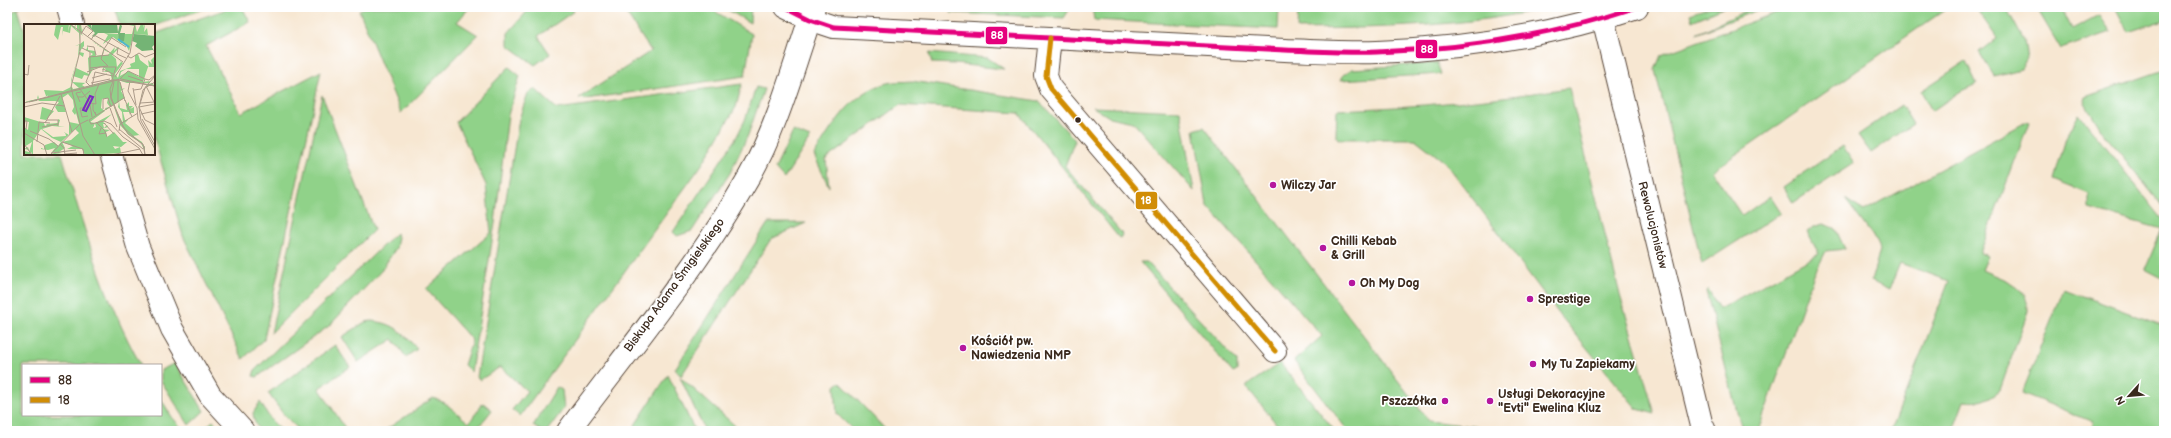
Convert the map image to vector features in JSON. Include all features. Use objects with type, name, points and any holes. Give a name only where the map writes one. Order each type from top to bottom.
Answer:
[{"type":"street","points":[[68,7],[73,24]]},
{"type":"street","points":[[786,7],[812,13],[840,28],[1286,50],[1376,52],[1499,40],[1554,31],[1638,7]]},
{"type":"street","name":"Biskupa Adama Śmigielskiego","points":[[568,431],[704,248],[749,176],[777,118],[812,13]]},
{"type":"street","name":"Rewolucjonistów","points":[[1603,18],[1701,422],[1705,431]]},
{"type":"street","points":[[1050,38],[1046,76],[1051,89],[1275,351]]},
{"type":"street","points":[[110,155],[138,247],[172,329],[210,394],[243,431]]},
{"type":"green space","points":[[21,7],[18,9],[24,28],[24,155],[62,155],[86,235],[105,288],[116,315],[140,364],[22,364],[22,416],[162,416],[162,401],[172,417],[184,431],[7,431],[7,15]]},
{"type":"green space","points":[[114,7],[209,7],[155,26],[155,24],[120,24]]},
{"type":"green space","points":[[233,7],[242,7],[250,22],[206,46],[241,113],[321,71],[264,339],[243,359],[183,236],[155,141],[155,34]]},
{"type":"green space","points":[[366,7],[470,7],[457,22],[478,35],[401,113],[359,10]]},
{"type":"green space","points":[[531,7],[571,7],[574,11],[538,36],[550,54],[535,65],[508,45],[508,33]]},
{"type":"green space","points":[[622,7],[708,7],[752,34],[745,76],[586,99],[579,98],[651,51]]},
{"type":"green space","points":[[723,7],[751,7],[750,23]]},
{"type":"green space","points":[[951,7],[1071,7],[1064,18],[951,13]]},
{"type":"green space","points":[[1092,7],[1279,7],[1278,29],[1094,20]]},
{"type":"green space","points":[[1298,7],[1551,7],[1489,19],[1425,25],[1297,29]]},
{"type":"green space","points":[[1710,7],[1725,7],[1692,21],[1690,14]]},
{"type":"green space","points":[[1754,7],[1765,7],[1696,34]]},
{"type":"green space","points":[[1792,7],[1949,7],[1712,171],[1742,216],[1770,196],[1781,213],[1702,264],[1655,70],[1661,55]]},
{"type":"green space","points":[[1975,7],[2006,7],[2024,41],[2027,58],[2021,69],[1994,76],[1979,52],[1997,38]]},
{"type":"green space","points":[[2036,7],[2061,7],[2072,29],[2099,15],[2111,32],[2061,49]]},
{"type":"green space","points":[[2115,7],[2164,7],[2164,20],[2128,32]]},
{"type":"green space","points":[[929,53],[988,58],[1004,69],[932,63]]},
{"type":"green space","points":[[1966,61],[1977,84],[1961,91],[1932,111],[1921,91]]},
{"type":"green space","points":[[1437,63],[1441,74],[1341,80],[1344,74],[1352,69]]},
{"type":"green space","points":[[509,67],[520,76],[508,115],[495,223],[471,372],[464,365],[472,340],[426,289],[491,233],[486,185],[456,122]]},
{"type":"green space","points":[[2164,70],[2164,208],[2102,131],[2084,101],[2085,97]]},
{"type":"green space","points":[[912,81],[1039,101],[1075,140],[1065,166],[1122,234],[1121,237],[1119,238],[1019,113],[900,105],[826,159],[829,187],[814,155],[836,122],[863,94],[874,88],[890,82]]},
{"type":"green space","points":[[742,84],[736,107],[703,163],[520,416],[512,410],[527,391],[500,367],[480,380],[477,377],[519,119],[528,93],[535,89],[557,109]]},
{"type":"green space","points":[[756,87],[764,89],[748,135],[730,173],[692,231],[677,236],[673,232],[736,138],[745,120]]},
{"type":"green space","points":[[1569,88],[1620,295],[1655,414],[1637,409],[1559,314],[1446,163],[1415,139],[1338,139],[1336,134],[1337,110],[1453,102]]},
{"type":"green space","points":[[322,95],[374,230],[271,333]]},
{"type":"green space","points":[[1901,105],[1913,124],[1871,153],[1858,135]]},
{"type":"green space","points":[[1093,107],[1180,111],[1194,191],[1133,122],[1109,117]]},
{"type":"green space","points":[[2079,114],[2164,221],[2164,279],[2145,269],[2162,229],[2089,209],[2089,194],[2054,180],[2066,138]]},
{"type":"green space","points":[[2026,122],[2029,123],[1980,253],[1988,256],[1982,270],[2013,284],[2024,295],[2027,302],[2028,311],[2000,390],[1983,400],[1975,402],[1964,401],[1953,431],[1891,431],[1949,281],[1900,263],[1889,290],[1871,281],[1880,250],[1875,239],[1845,199],[1864,211]]},
{"type":"green space","points":[[1204,127],[1429,421],[1497,429],[1497,431],[1348,431],[1294,361],[1322,336],[1207,205],[1194,130]]},
{"type":"green space","points":[[793,131],[810,138],[784,179],[775,169]]},
{"type":"green space","points":[[1843,146],[1854,163],[1793,203],[1784,187]]},
{"type":"green space","points":[[768,223],[806,223],[771,239],[681,376],[675,369]]},
{"type":"green space","points":[[1823,224],[1835,228],[1845,249],[1826,251],[1814,275],[1758,431],[1743,431],[1706,291],[1708,289],[1719,309],[1819,254],[1807,232],[1814,227]]},
{"type":"green space","points":[[396,233],[398,237],[396,248],[381,271],[329,326],[257,377],[253,376],[255,370]]},
{"type":"green space","points":[[1140,262],[1147,262],[1237,361],[1237,371],[1233,373]]},
{"type":"green space","points":[[2064,289],[2164,326],[2164,431],[2090,431],[2093,422],[2022,393]]},
{"type":"green space","points":[[371,321],[386,324],[397,329],[417,349],[406,357],[393,339],[358,362],[342,337],[365,322]]},
{"type":"green space","points":[[335,345],[350,367],[319,388],[347,431],[300,431],[284,415],[268,393]]},
{"type":"green space","points":[[175,363],[204,411],[189,425],[162,383],[162,370]]},
{"type":"green space","points":[[1280,363],[1335,431],[1282,431],[1246,386]]},
{"type":"green space","points":[[668,375],[695,431],[631,431]]},
{"type":"green space","points":[[680,377],[741,431],[705,431]]},
{"type":"green space","points":[[840,382],[887,431],[854,431],[837,414],[835,386]]},
{"type":"green space","points":[[557,387],[562,390],[564,408],[547,431],[541,431],[533,426]]},
{"type":"green space","points":[[433,398],[445,403],[469,423],[483,403],[492,410],[477,429],[479,431],[384,431]]},
{"type":"green space","points":[[260,402],[271,420],[282,431],[260,431],[258,429],[253,413]]},
{"type":"green space","points":[[213,421],[223,431],[201,431]]},
{"type":"transit line","name":"88","points":[[786,7],[810,19],[834,27],[1285,50],[1354,52],[1443,48],[1509,39],[1541,33],[1605,17],[1637,7]]},
{"type":"transit line","name":"18","points":[[1050,38],[1046,76],[1051,89],[1275,351]]},
{"type":"place","name":"Wilczy Jar","points":[[1273,185]]},
{"type":"place","name":"Chilli Kebab & Grill","points":[[1323,248]]},
{"type":"place","name":"Oh My Dog","points":[[1352,283]]},
{"type":"place","name":"Sprestige","points":[[1530,299]]},
{"type":"place","name":"Kościół pw. Nawiedzenia NMP","points":[[963,348]]},
{"type":"place","name":"My Tu Zapiekamy","points":[[1533,364]]},
{"type":"place","name":"Pszczółka","points":[[1445,401]]},
{"type":"place","name":"Usługi Dekoracyjne \"Evti\" Ewelina Kluz","points":[[1490,401]]}]
